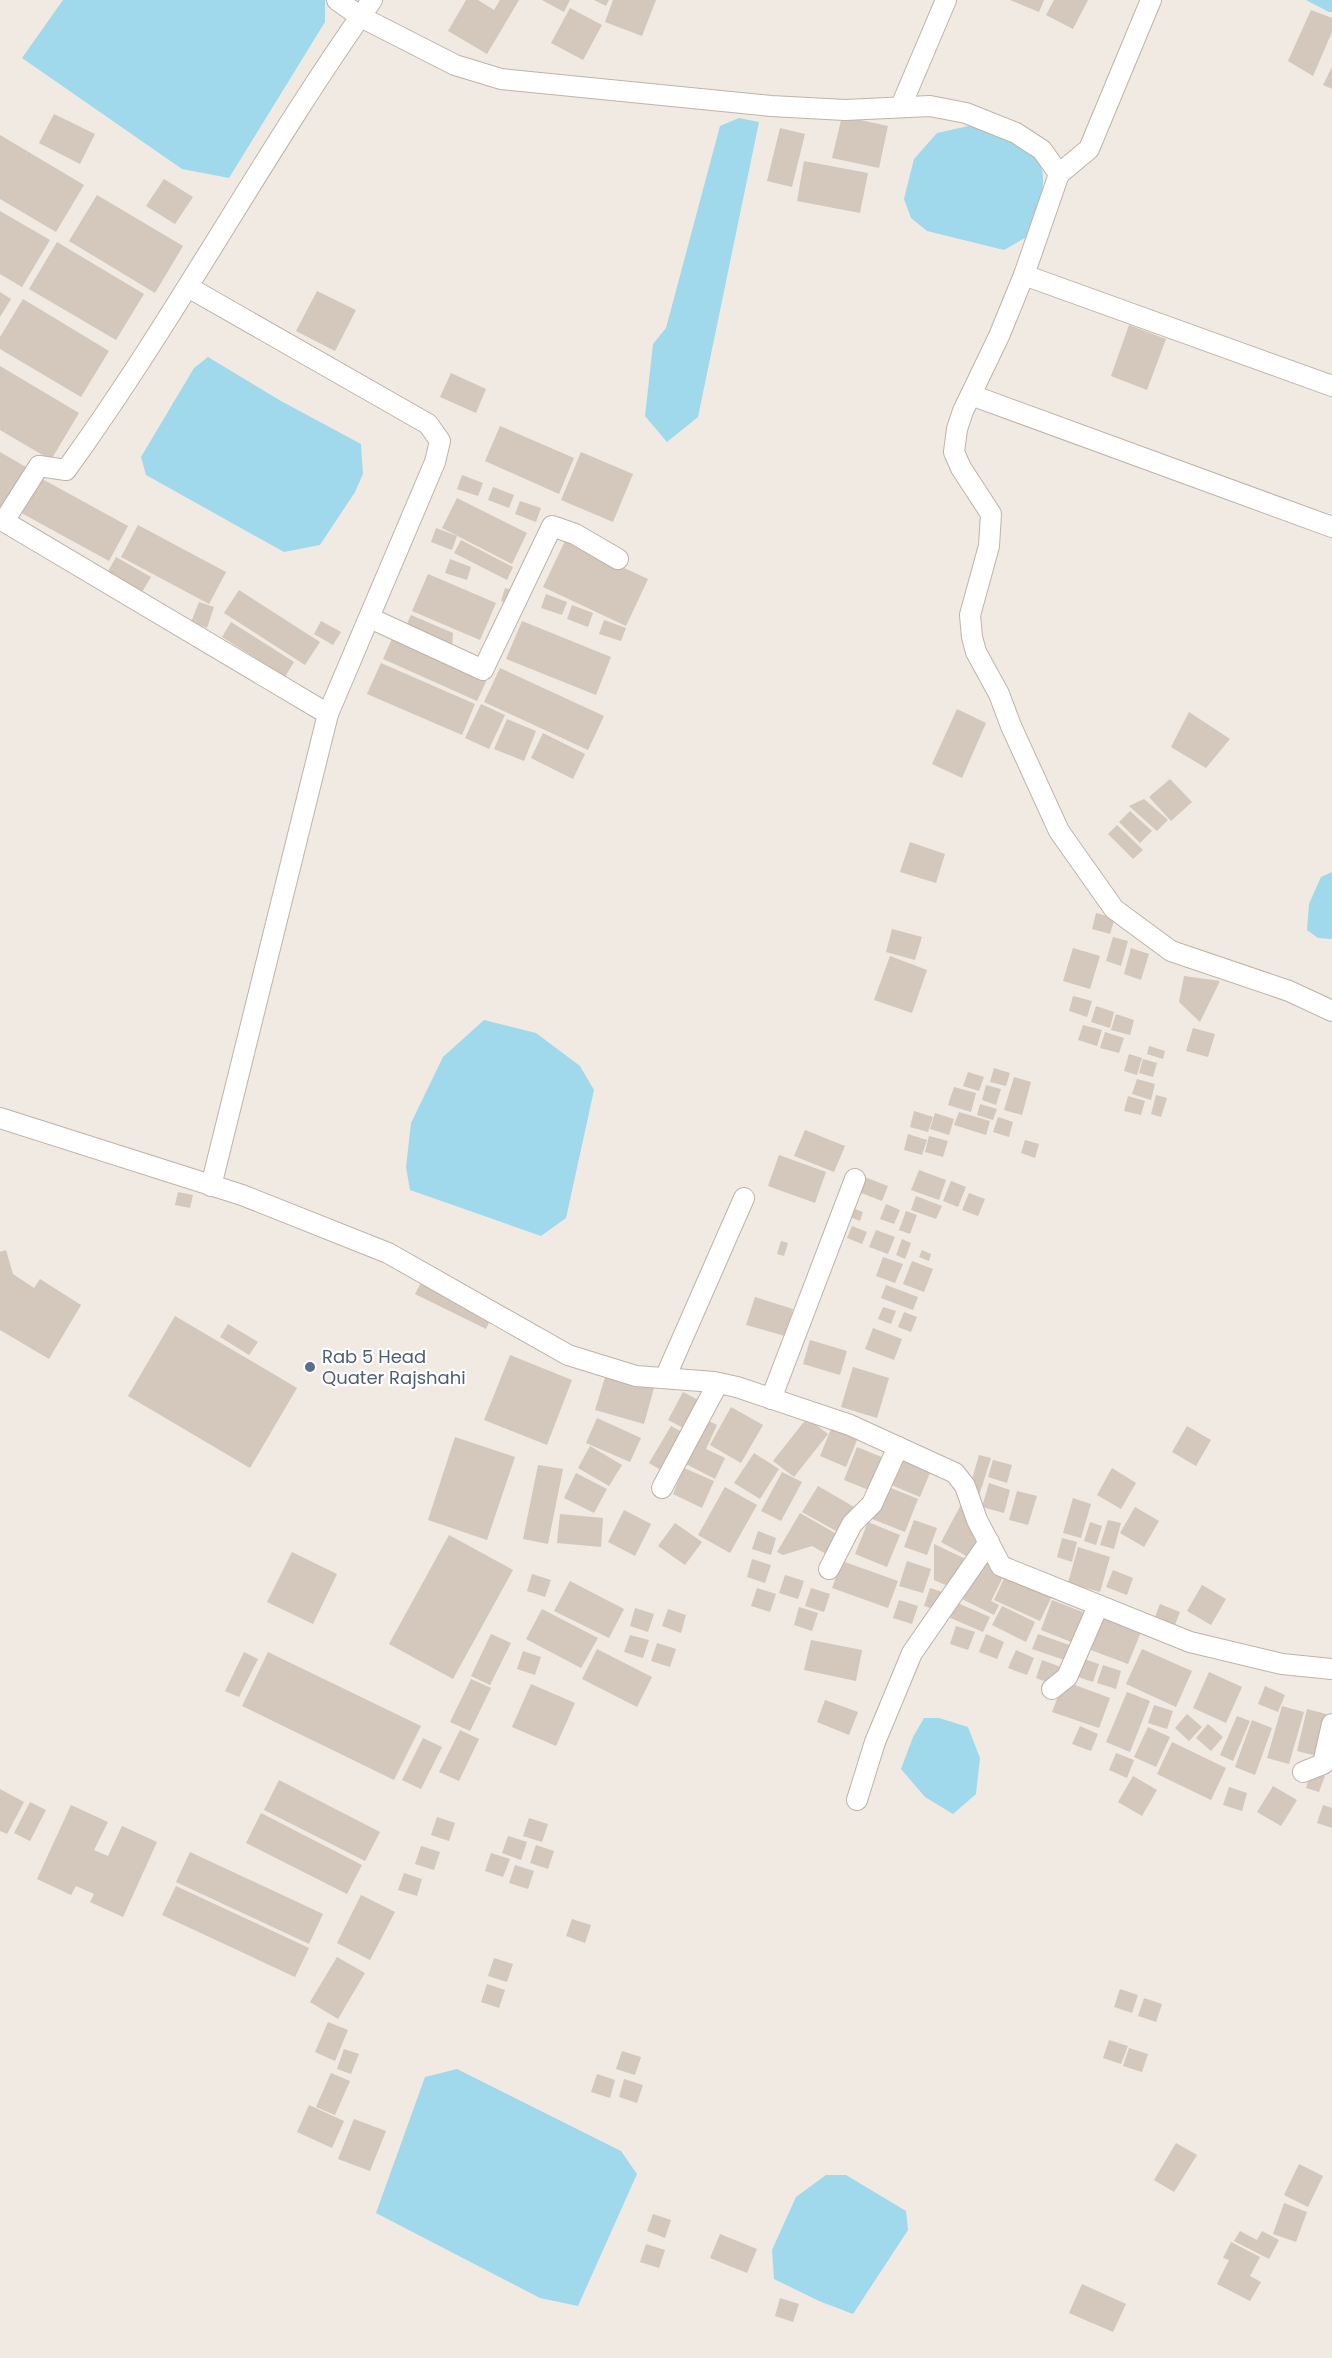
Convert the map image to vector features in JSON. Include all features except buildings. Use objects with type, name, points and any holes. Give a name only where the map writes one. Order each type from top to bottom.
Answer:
[{"type":"street","points":[[337,0],[361,16],[456,64],[501,79],[771,106],[845,110],[930,106],[966,113],[1016,133],[1042,150],[1059,174]]},
{"type":"street","points":[[328,714],[2,520],[39,466],[66,470],[111,408],[372,0]]},
{"type":"street","points":[[901,106],[946,0]]},
{"type":"street","points":[[1151,0],[1089,149],[1059,174],[1024,275],[957,429],[954,452],[961,468],[988,508],[992,524],[970,615],[972,637],[1059,831],[1114,909],[1172,951],[1288,991],[1332,1011]]},
{"type":"street","points":[[1024,275],[1332,387]]},
{"type":"street","points":[[188,287],[428,424],[440,441],[435,462],[328,714],[211,1186]]},
{"type":"street","points":[[970,395],[1332,527]]},
{"type":"street","points":[[370,618],[483,670],[552,526],[575,534],[618,559]]},
{"type":"street","points":[[0,1118],[211,1186],[388,1253],[568,1355],[636,1376],[718,1383],[850,1425],[955,1473],[965,1486],[988,1542],[1001,1566],[1190,1642],[1282,1665],[1332,1669]]},
{"type":"street","points":[[771,1399],[855,1179]]},
{"type":"street","points":[[665,1378],[744,1198]]},
{"type":"street","points":[[662,1488],[718,1383]]},
{"type":"street","points":[[829,1569],[852,1524],[873,1504],[898,1447]]},
{"type":"street","points":[[857,1800],[875,1742],[912,1653],[988,1542]]},
{"type":"street","points":[[1052,1689],[1067,1677],[1098,1606]]},
{"type":"street","points":[[1303,1772],[1323,1764],[1332,1724]]},
{"type":"water","points":[[63,0],[325,0],[325,22],[229,178],[182,169],[22,58]]},
{"type":"water","points":[[1306,0],[1332,0],[1332,12],[1329,12]]},
{"type":"water","points":[[739,118],[759,122],[698,417],[667,442],[645,416],[653,344],[666,328],[720,126]]},
{"type":"water","points":[[978,124],[1026,144],[1041,163],[1043,187],[1030,235],[1004,250],[927,231],[911,218],[904,199],[914,159],[937,133]]},
{"type":"water","points":[[208,357],[281,401],[361,444],[363,474],[355,492],[320,545],[284,552],[146,475],[141,457],[194,368]]},
{"type":"water","points":[[1332,872],[1332,939],[1318,938],[1307,930],[1309,904],[1321,877]]},
{"type":"water","points":[[484,1020],[536,1033],[580,1066],[594,1090],[566,1218],[541,1236],[410,1190],[406,1167],[411,1123],[443,1057]]},
{"type":"water","points":[[924,1718],[939,1718],[968,1727],[980,1758],[976,1794],[953,1814],[925,1797],[901,1769],[913,1737]]},
{"type":"water","points":[[457,2069],[621,2151],[637,2174],[578,2306],[540,2298],[376,2213],[425,2077]]},
{"type":"water","points":[[826,2175],[846,2175],[906,2211],[908,2230],[853,2314],[819,2301],[774,2279],[772,2250],[796,2197]]},
{"type":"place","name":"Rab 5 Head Quater Rajshahi","points":[[310,1367]]}]
